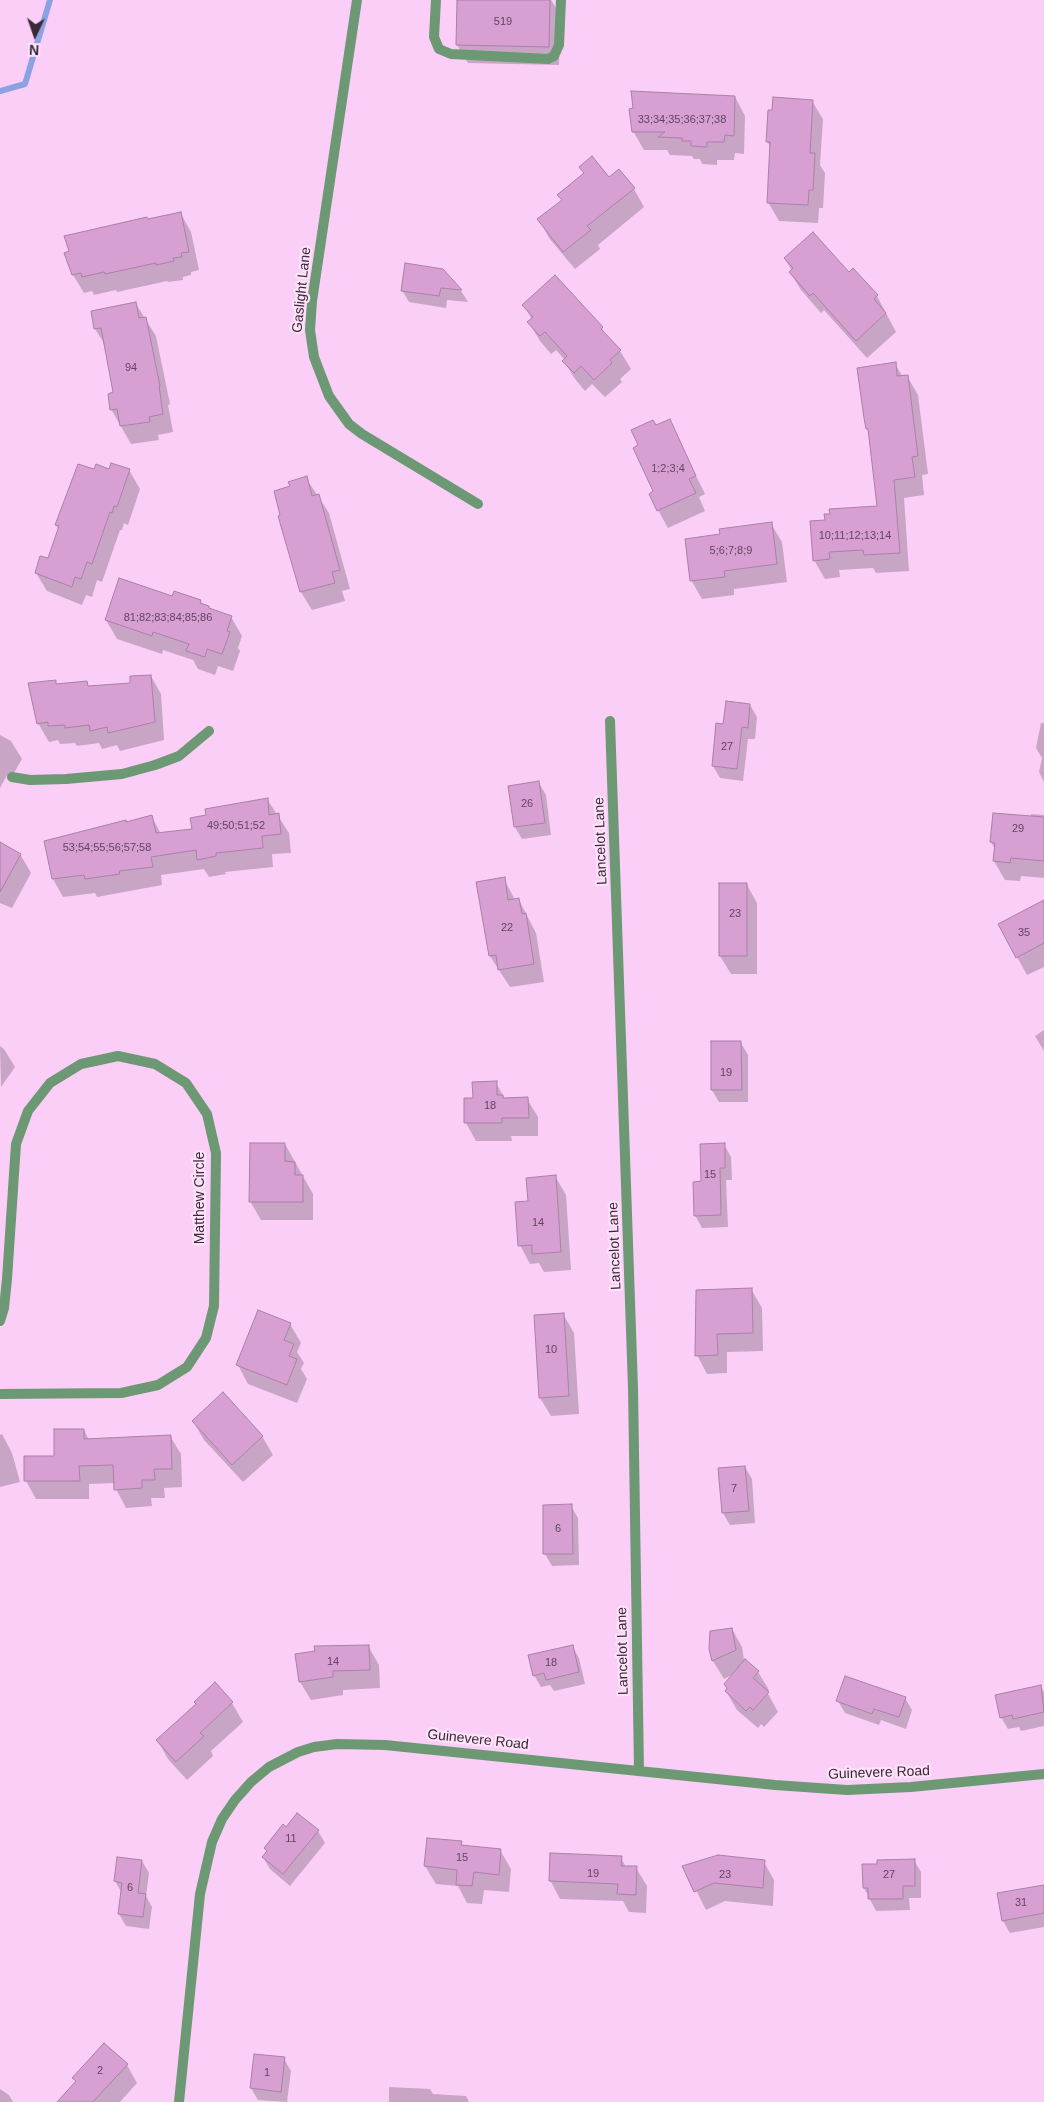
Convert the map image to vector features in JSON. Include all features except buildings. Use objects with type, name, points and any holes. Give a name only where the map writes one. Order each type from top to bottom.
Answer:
[{"type":"street","name":"Gaslight Lane","points":[[358,0],[312,301],[310,330],[314,357],[329,396],[349,424],[383,448],[478,504]]},
{"type":"street","points":[[436,0],[434,37],[439,49],[451,54],[548,59],[554,56],[559,45],[561,0]]},
{"type":"street","name":"Lancelot Lane","points":[[610,721],[633,1388],[639,1771]]},
{"type":"street","points":[[12,777],[30,780],[122,774],[179,756],[209,731]]},
{"type":"street","name":"Matthew Circle","points":[[0,1321],[4,1308],[7,1279],[16,1144],[28,1111],[50,1083],[58,1078],[81,1064],[118,1056],[155,1064],[186,1083],[207,1114],[216,1154],[214,1306],[206,1338],[187,1367],[158,1385],[121,1393],[0,1394]]},
{"type":"street","name":"Guinevere Road","points":[[179,2102],[200,1894],[212,1842],[222,1819],[250,1782],[268,1767],[298,1752],[314,1747],[337,1744],[385,1745],[775,1785],[847,1790],[911,1787],[1044,1774]]},
{"type":"waterway","points":[[0,91],[25,84],[50,0]]}]
